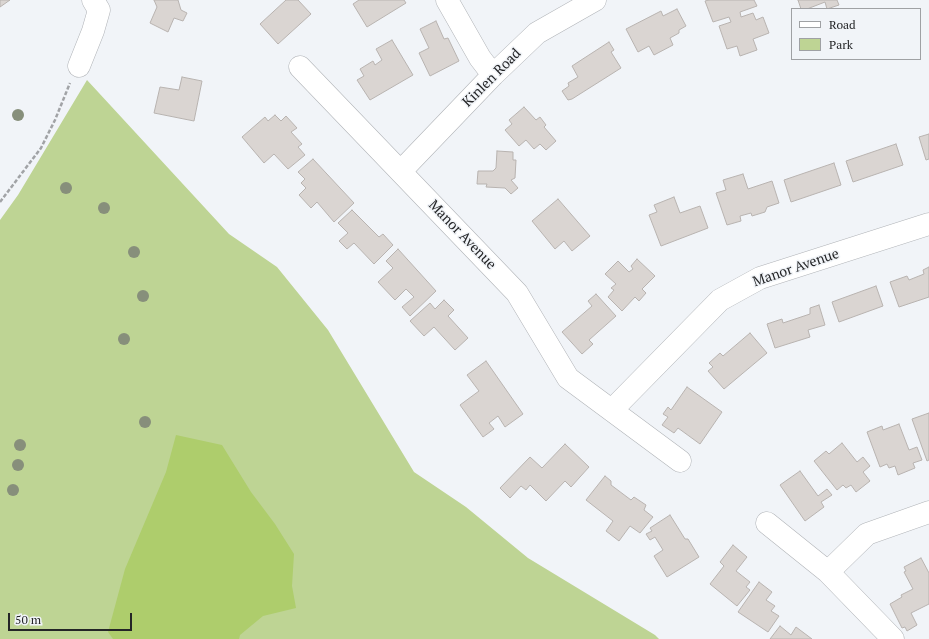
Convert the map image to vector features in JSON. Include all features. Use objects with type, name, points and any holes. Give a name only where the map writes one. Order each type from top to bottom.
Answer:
[{"type":"street","points":[[79,66],[93,31],[99,10],[93,0]]},
{"type":"street","points":[[447,0],[480,58],[493,75]]},
{"type":"street","name":"Kinlen Road","points":[[400,171],[493,75],[537,33],[595,0]]},
{"type":"street","name":"Manor Avenue","points":[[300,67],[517,293],[568,378],[680,461]]},
{"type":"street","name":"Manor Avenue","points":[[612,410],[720,300],[760,278],[929,224]]},
{"type":"street","points":[[828,572],[867,534],[929,512]]},
{"type":"street","points":[[767,524],[828,572],[893,639]]},
{"type":"path","points":[[0,202],[41,148],[56,120],[71,79],[79,66]]},
{"type":"green space","points":[[87,80],[229,234],[277,267],[328,330],[414,472],[466,507],[528,558],[655,635],[659,639],[0,639],[0,220],[18,195]]},
{"type":"green space","points":[[176,435],[222,445],[251,492],[275,524],[294,554],[292,586],[296,608],[263,616],[240,635],[239,639],[113,639],[108,632],[125,569],[166,472]]},
{"type":"building","points":[[0,0],[10,0],[0,7]]},
{"type":"building","points":[[154,0],[178,0],[181,10],[187,13],[183,21],[174,18],[168,32],[150,23],[157,7]]},
{"type":"building","points":[[286,0],[298,0],[311,14],[278,44],[260,24]]},
{"type":"building","points":[[359,0],[404,0],[406,3],[367,27],[353,4]]},
{"type":"building","points":[[754,0],[757,6],[740,12],[741,17],[753,13],[756,20],[763,17],[769,33],[753,39],[757,50],[740,56],[737,46],[727,49],[719,26],[731,22],[729,17],[713,22],[705,1]]},
{"type":"building","points":[[798,0],[837,0],[839,5],[827,8],[825,2],[810,8],[801,8]]},
{"type":"building","points":[[677,9],[686,26],[679,30],[679,33],[670,38],[673,45],[654,55],[649,46],[638,52],[626,29],[661,11],[663,16]]},
{"type":"building","points":[[436,21],[444,39],[448,38],[459,61],[430,76],[419,53],[429,48],[420,29]]},
{"type":"building","points":[[392,40],[413,75],[370,100],[357,80],[364,76],[360,69],[373,61],[375,65],[382,60],[376,49]]},
{"type":"building","points":[[609,42],[614,50],[611,52],[621,68],[572,99],[568,100],[562,91],[569,86],[568,83],[578,77],[572,66]]},
{"type":"building","points":[[182,77],[202,81],[194,121],[154,113],[160,87],[179,90]]},
{"type":"building","points":[[524,107],[536,120],[540,117],[546,125],[544,127],[556,141],[546,150],[540,144],[534,149],[526,140],[519,146],[505,130],[512,124],[509,120]]},
{"type":"building","points":[[275,115],[281,121],[286,116],[297,128],[291,132],[302,144],[298,147],[305,155],[288,169],[274,154],[264,163],[242,137],[265,117],[268,121]]},
{"type":"building","points":[[929,134],[929,159],[926,160],[919,137]]},
{"type":"building","points":[[896,144],[903,165],[853,182],[846,161]]},
{"type":"building","points":[[497,151],[513,152],[513,160],[516,160],[515,178],[511,180],[518,188],[511,194],[505,188],[486,187],[487,184],[477,184],[478,171],[493,171],[496,168]]},
{"type":"building","points":[[313,159],[354,203],[334,222],[317,202],[311,208],[299,195],[306,188],[301,183],[305,179],[298,172]]},
{"type":"building","points":[[834,163],[841,185],[791,202],[784,180]]},
{"type":"building","points":[[743,174],[748,189],[772,181],[779,203],[767,207],[765,212],[752,216],[751,213],[740,216],[741,221],[727,225],[716,193],[726,190],[723,180]]},
{"type":"building","points":[[674,197],[680,213],[700,206],[708,228],[661,246],[649,215],[657,212],[654,205]]},
{"type":"building","points":[[558,199],[590,236],[572,251],[564,241],[555,249],[532,221]]},
{"type":"building","points":[[352,210],[379,237],[383,234],[393,245],[374,264],[354,243],[347,249],[339,241],[348,233],[338,223]]},
{"type":"building","points":[[398,249],[436,291],[410,316],[402,307],[414,297],[406,289],[395,300],[378,282],[393,268],[386,261]]},
{"type":"building","points":[[637,259],[655,276],[642,289],[646,293],[639,301],[635,297],[622,311],[608,297],[614,290],[611,288],[616,284],[605,274],[618,261],[629,272],[633,269],[631,266]]},
{"type":"building","points":[[929,267],[929,297],[899,307],[890,282],[907,276],[909,280],[924,274],[923,270]]},
{"type":"building","points":[[876,286],[883,306],[839,322],[832,302]]},
{"type":"building","points":[[596,294],[616,316],[589,340],[593,344],[582,354],[562,332],[592,306],[588,301]]},
{"type":"building","points":[[444,300],[454,310],[448,316],[468,338],[455,350],[434,327],[424,336],[410,321],[430,303],[435,309]]},
{"type":"building","points":[[819,305],[825,325],[808,330],[810,337],[775,348],[767,324],[782,319],[783,323],[810,314],[810,308]]},
{"type":"building","points":[[750,333],[767,353],[724,389],[708,371],[713,367],[709,363],[720,353],[723,356]]},
{"type":"building","points":[[486,361],[523,414],[505,427],[498,416],[489,423],[494,429],[483,437],[460,405],[479,391],[467,375]]},
{"type":"building","points":[[687,387],[722,412],[700,444],[678,428],[674,433],[662,425],[668,417],[663,414],[668,407],[671,410]]},
{"type":"building","points":[[929,413],[929,460],[927,461],[912,419]]},
{"type":"building","points":[[899,424],[909,450],[917,447],[922,460],[913,463],[915,468],[898,475],[895,466],[889,468],[887,464],[880,467],[867,432],[882,426],[883,430]]},
{"type":"building","points":[[842,443],[857,462],[863,457],[870,466],[863,472],[870,481],[856,492],[851,485],[846,488],[843,485],[837,490],[814,461],[826,451],[829,454]]},
{"type":"building","points":[[565,444],[589,467],[571,487],[565,481],[546,501],[530,485],[526,490],[521,486],[510,498],[500,488],[530,457],[542,468]]},
{"type":"building","points":[[800,471],[818,496],[827,489],[832,495],[821,502],[824,507],[805,521],[780,485]]},
{"type":"building","points":[[605,476],[611,481],[611,485],[631,500],[634,497],[646,505],[644,510],[653,517],[640,533],[630,526],[619,541],[606,531],[613,521],[586,500]]},
{"type":"building","points":[[670,515],[685,539],[688,539],[699,557],[667,577],[654,556],[663,550],[655,537],[650,540],[646,534],[652,531],[650,528]]},
{"type":"building","points":[[733,545],[747,557],[736,571],[750,582],[746,587],[750,590],[737,606],[710,584],[724,566],[720,562]]},
{"type":"building","points":[[921,558],[929,573],[929,604],[911,613],[917,625],[907,631],[905,627],[902,628],[890,604],[902,597],[901,595],[913,589],[904,572],[906,571],[904,567]]},
{"type":"building","points":[[759,582],[772,592],[766,600],[775,606],[771,611],[779,616],[768,632],[738,612]]},
{"type":"building","points":[[780,626],[791,635],[796,627],[812,639],[770,639]]}]
